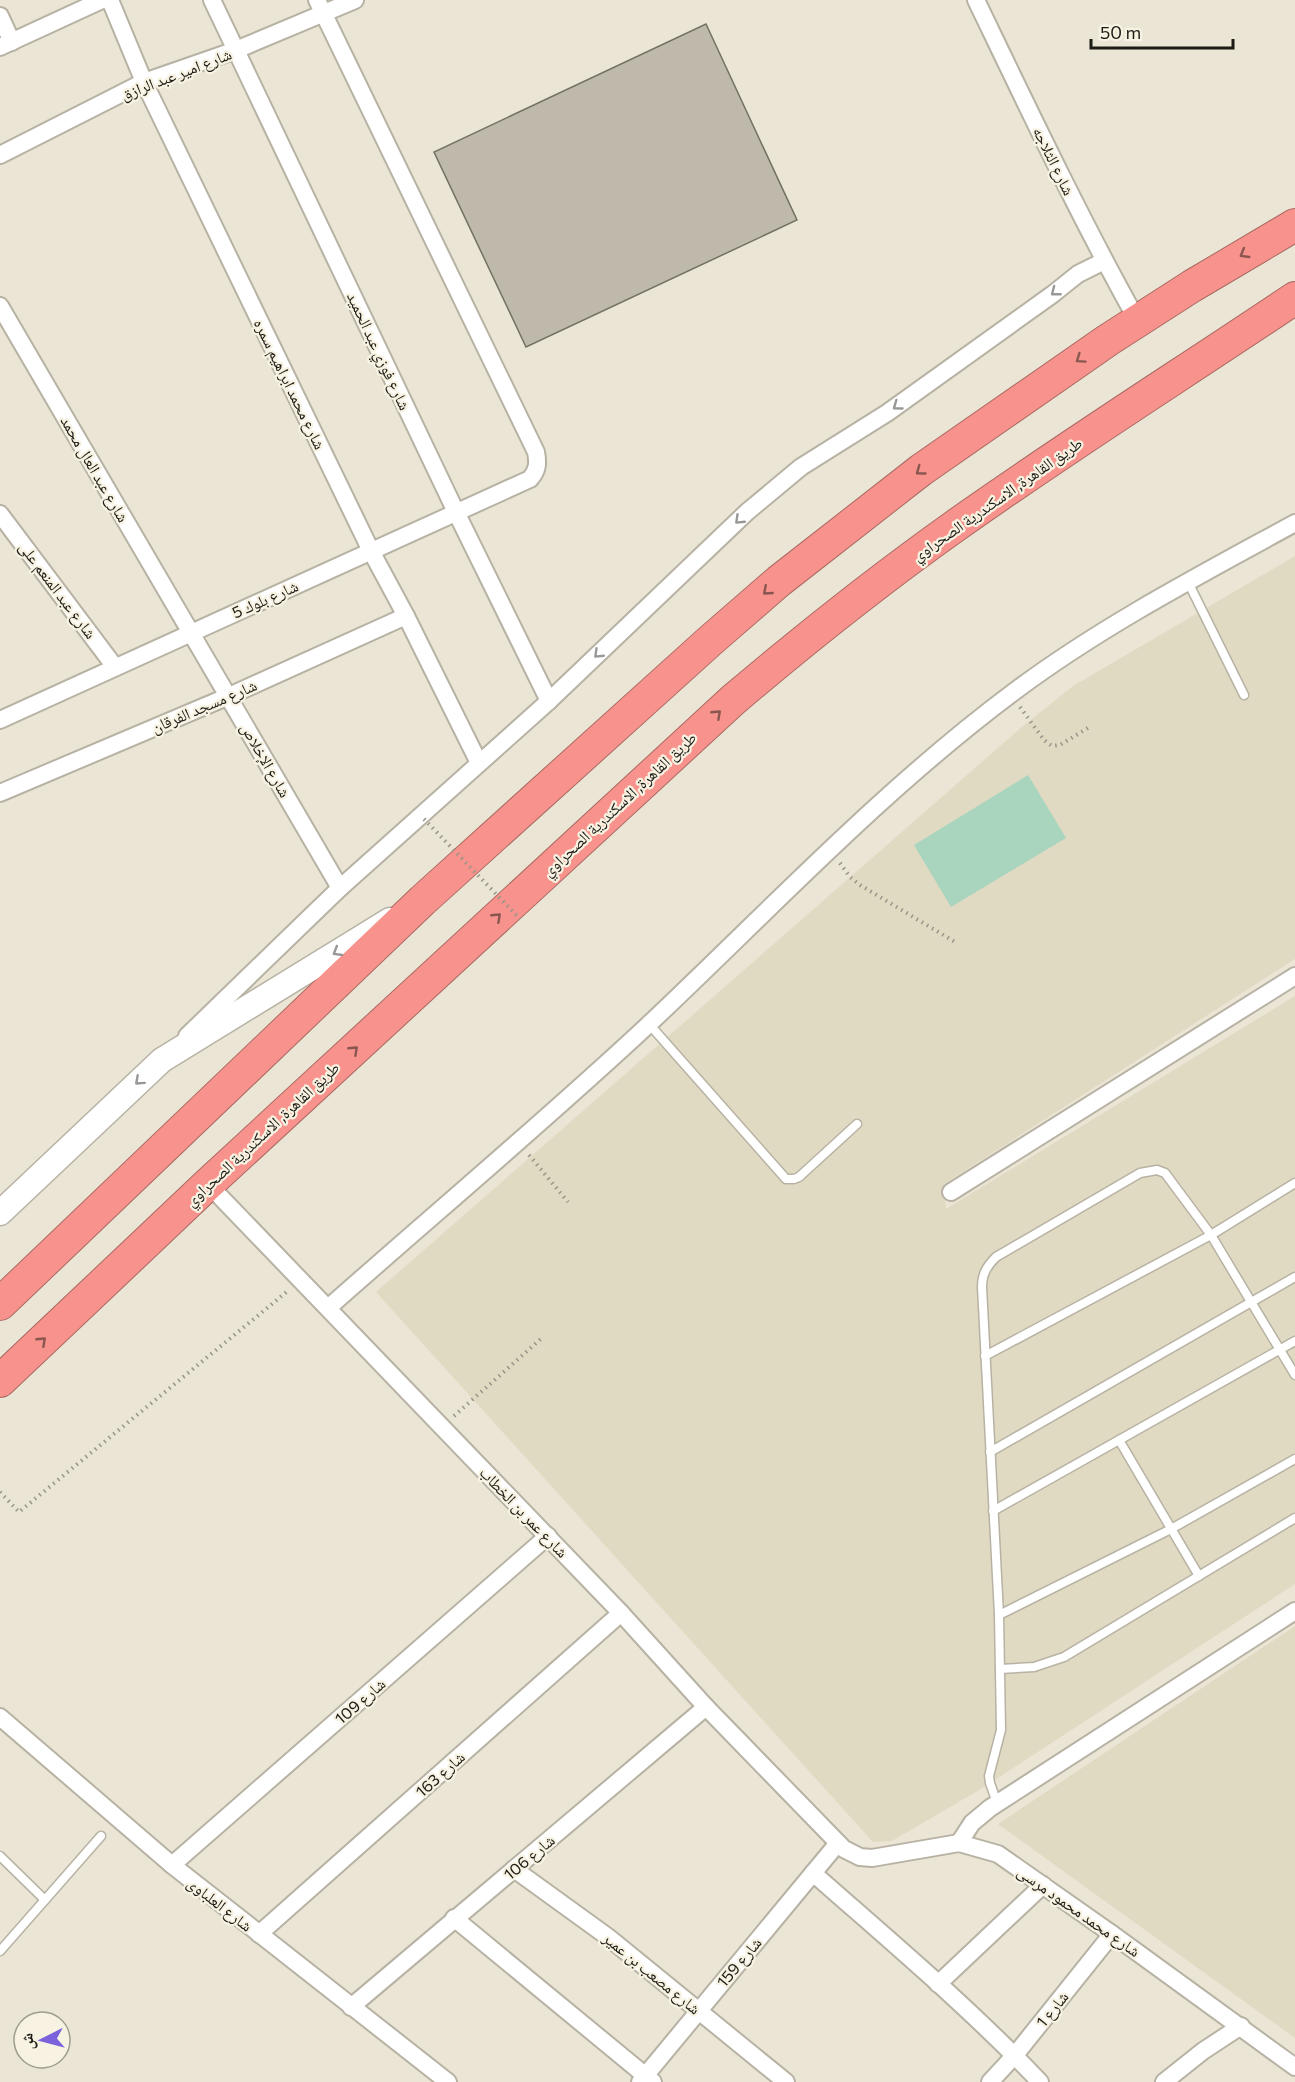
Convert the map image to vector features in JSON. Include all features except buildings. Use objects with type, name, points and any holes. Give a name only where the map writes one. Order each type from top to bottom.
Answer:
[{"type":"highway","points":[[0,1304],[423,900],[779,581],[921,470],[1137,320],[1295,225]]},
{"type":"highway","name":"طريق القاهرة, الاسكندرية الصحراوي","points":[[0,1381],[208,1184],[767,671],[956,525],[1295,298]]},
{"type":"street","points":[[0,16],[6,45],[102,0]]},
{"type":"street","name":"شارع محمد ابراهيم سمره","points":[[110,0],[144,82],[371,551],[479,763]]},
{"type":"street","name":"شارع فوزي عبد الحميد","points":[[212,0],[456,512],[549,701]]},
{"type":"street","name":"شارع امير عبد الرازق","points":[[0,155],[144,82],[236,51],[321,7],[355,0]]},
{"type":"street","name":"شارع الثلاجه","points":[[976,0],[1064,182],[1137,320]]},
{"type":"street","name":"شارع بلوك 5","points":[[1,717],[530,478],[536,471],[538,462],[536,452],[321,7]]},
{"type":"street","points":[[0,1212],[340,888],[549,701],[747,512],[801,467],[887,413],[1078,274],[1104,261]]},
{"type":"street","name":"شارع عبد العال محمد","points":[[0,306],[191,633]]},
{"type":"street","name":"شارع عبد المنعم على","points":[[0,514],[115,667]]},
{"type":"street","points":[[328,1308],[649,1024],[882,801],[941,750],[1010,695],[1071,654],[1188,582],[1295,523]]},
{"type":"street","name":"شارع مسجد الفرقان","points":[[0,793],[229,696],[406,616]]},
{"type":"street","name":"شارع الإخلاص","points":[[191,633],[340,888]]},
{"type":"street","points":[[162,1060],[423,900]]},
{"type":"street","points":[[951,1192],[1295,976]]},
{"type":"street","name":"شارع عمر بن الخطاب","points":[[208,1184],[548,1536],[706,1707],[838,1843]]},
{"type":"street","name":"شارع 109","points":[[172,1865],[548,1536]]},
{"type":"street","points":[[959,1843],[972,1823],[997,1803],[1295,1611]]},
{"type":"street","name":"شارع 163","points":[[258,1934],[621,1613]]},
{"type":"street","name":"شارع 106","points":[[351,2007],[706,1707]]},
{"type":"street","name":"شارع العلباوى","points":[[0,1718],[172,1865],[448,2082]]},
{"type":"street","name":"شارع محمد محمود مرسى","points":[[838,1843],[861,1857],[872,1858],[959,1843],[998,1854],[1295,2067]]},
{"type":"street","name":"شارع 159","points":[[646,2080],[699,2011],[838,1843]]},
{"type":"street","name":"شارع مصعب بن عمير","points":[[514,1869],[608,1937],[786,2082]]},
{"type":"street","points":[[813,1874],[938,1984],[1015,2055],[1040,2082]]},
{"type":"street","points":[[938,1984],[1043,1885]]},
{"type":"street","points":[[454,1918],[646,2080]]},
{"type":"street","name":"شارع 1","points":[[990,2082],[1015,2055],[1112,1934]]},
{"type":"street","points":[[1164,2082],[1203,2051],[1240,2026]]},
{"type":"lane","points":[[1188,582],[1244,695]]},
{"type":"lane","points":[[649,1024],[786,1179],[799,1177],[857,1124]]},
{"type":"lane","points":[[997,1803],[989,1776],[1001,1730],[999,1615],[982,1276],[989,1264],[996,1257],[1140,1173],[1157,1170],[1165,1173],[1211,1235],[1253,1301],[1295,1375]]},
{"type":"lane","points":[[985,1356],[1211,1235],[1295,1183]]},
{"type":"lane","points":[[990,1452],[1295,1276]]},
{"type":"lane","points":[[993,1511],[1295,1341]]},
{"type":"lane","points":[[1119,1440],[1199,1576]]},
{"type":"lane","points":[[999,1615],[1170,1529],[1295,1459]]},
{"type":"lane","points":[[1000,1669],[1035,1667],[1064,1657],[1295,1518]]},
{"type":"lane","points":[[1,1947],[101,1836]]},
{"type":"lane","points":[[0,1856],[45,1900]]},
{"type":"path","points":[[1010,695],[1044,740],[1052,746],[1060,745],[1091,726]]},
{"type":"path","points":[[424,819],[520,919]]},
{"type":"path","points":[[830,850],[850,877],[860,885],[954,942]]},
{"type":"path","points":[[517,1141],[568,1202]]},
{"type":"path","points":[[0,1492],[19,1512],[301,1280]]},
{"type":"path","points":[[443,1427],[543,1337]]},
{"type":"shaded area","points":[[1295,556],[1295,959],[944,1184],[946,1209],[1295,996],[1295,1584],[981,1789],[892,1841],[873,1842],[376,1292],[1023,726],[1073,686]]},
{"type":"shaded area","points":[[1295,1626],[1295,2038],[998,1824]]},
{"type":"green space","points":[[1028,775],[1066,838],[951,907],[914,845]]}]
